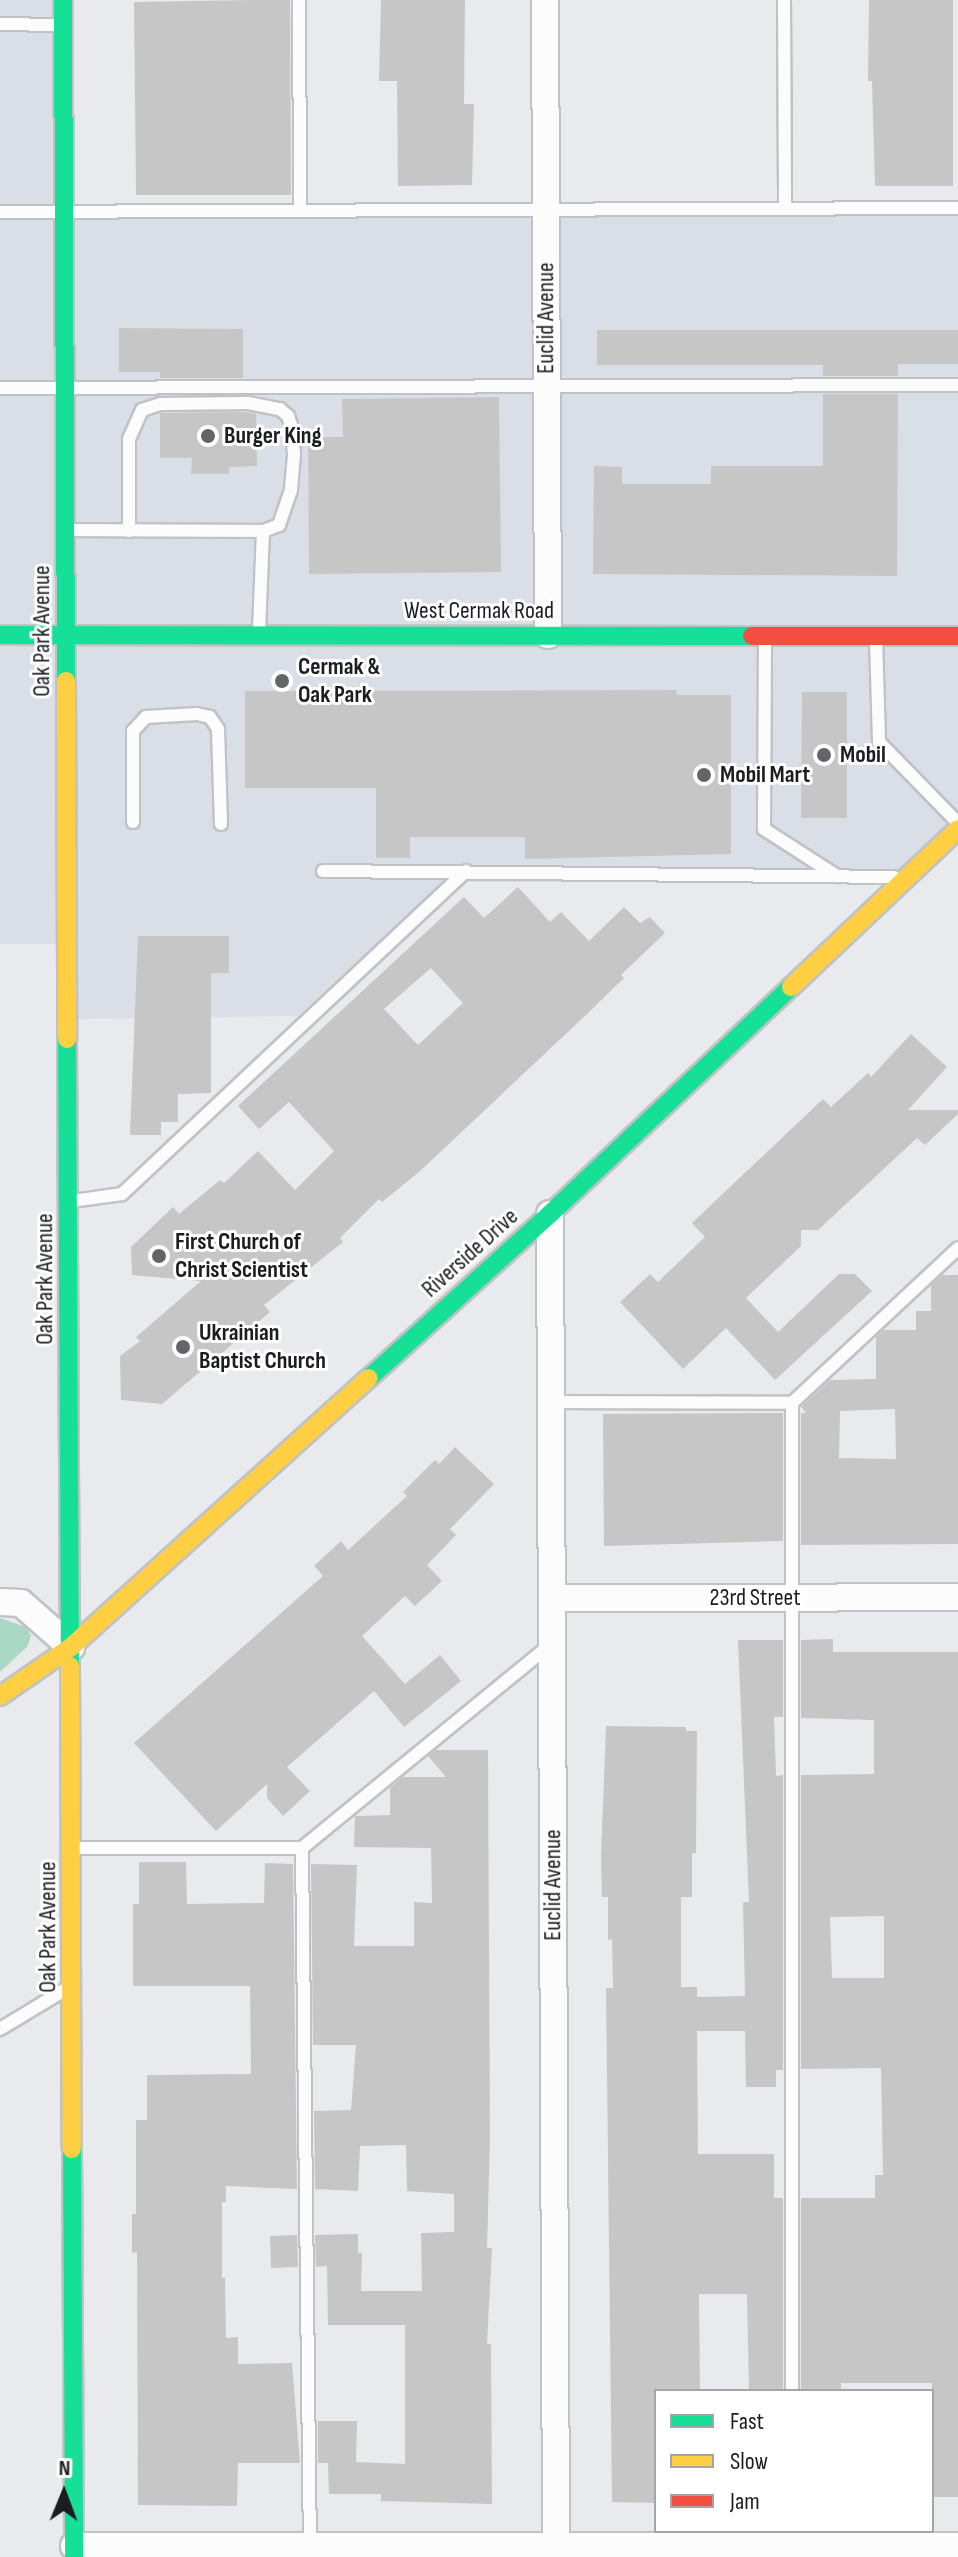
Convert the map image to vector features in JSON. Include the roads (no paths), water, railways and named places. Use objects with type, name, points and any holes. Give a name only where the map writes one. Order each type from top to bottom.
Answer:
[{"type":"street","name":"Oak Park Avenue","points":[[63,0],[74,2551]]},
{"type":"street","name":"Euclid Avenue","points":[[545,0],[548,635]]},
{"type":"street","name":"West Cermak Road","points":[[0,635],[958,636]]},
{"type":"street","name":"Riverside Drive","points":[[0,1696],[71,1647],[550,1214],[909,877],[958,826]]},
{"type":"street","name":"Euclid Avenue","points":[[550,1214],[556,2551]]},
{"type":"street","name":"23rd Street","points":[[552,1598],[958,1597]]},
{"type":"street","points":[[0,1602],[21,1603],[71,1647]]},
{"type":"street","points":[[74,2551],[556,2551],[793,2545],[958,2546]]},
{"type":"lane","points":[[299,0],[300,211]]},
{"type":"lane","points":[[784,0],[785,209]]},
{"type":"lane","points":[[0,24],[63,26]]},
{"type":"lane","points":[[0,212],[958,208]]},
{"type":"lane","points":[[0,388],[958,385]]},
{"type":"lane","points":[[65,530],[129,531],[263,531],[279,525],[291,490],[294,455],[291,425],[280,409],[248,403],[160,404],[142,410],[129,439],[129,531]]},
{"type":"lane","points":[[259,635],[263,531]]},
{"type":"lane","points":[[765,636],[764,829],[838,876]]},
{"type":"lane","points":[[876,636],[879,742],[958,826]]},
{"type":"lane","points":[[133,822],[133,731],[146,717],[197,714],[210,717],[218,729],[221,824]]},
{"type":"lane","points":[[323,871],[909,877]]},
{"type":"lane","points":[[69,1201],[122,1194],[466,871]]},
{"type":"lane","points":[[551,1402],[792,1403],[958,1248]]},
{"type":"lane","points":[[792,1403],[792,2389]]},
{"type":"lane","points":[[71,1848],[302,1848],[552,1644]]},
{"type":"lane","points":[[302,1848],[310,2551]]},
{"type":"lane","points":[[0,2029],[72,1986]]},
{"type":"place","name":"Burger King","points":[[208,436]]},
{"type":"place","name":"Cermak & Oak Park","points":[[282,681]]},
{"type":"place","name":"Mobil","points":[[824,755]]},
{"type":"place","name":"Mobil Mart","points":[[704,775]]},
{"type":"place","name":"First Church of Christ Scientist","points":[[159,1256]]},
{"type":"place","name":"Ukrainian Baptist Church","points":[[183,1347]]}]
